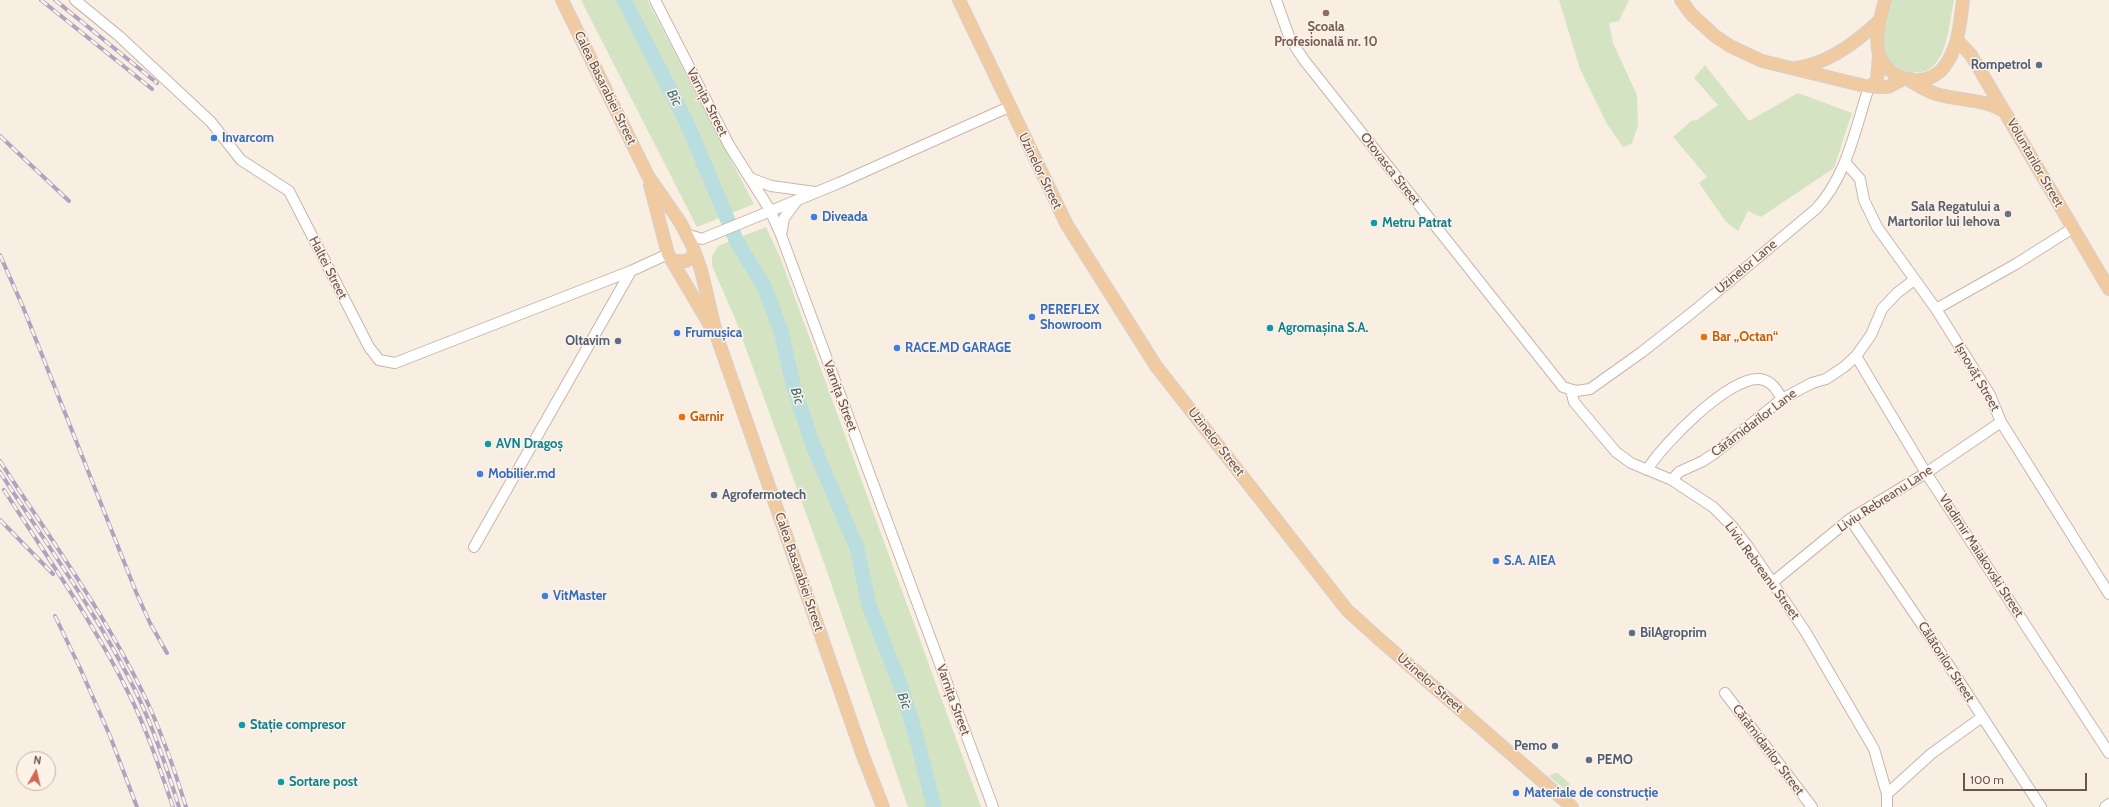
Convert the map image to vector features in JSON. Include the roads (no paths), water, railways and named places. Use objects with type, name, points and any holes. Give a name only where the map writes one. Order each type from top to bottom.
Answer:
[{"type":"main road","name":"Calea Basarabiei Street","points":[[562,0],[648,176],[686,234],[701,270],[717,336],[883,807]]},
{"type":"main road","name":"Uzinelor Street","points":[[959,0],[1009,107],[1067,225],[1156,366],[1347,610],[1572,807]]},
{"type":"main road","points":[[1681,0],[1701,24],[1730,46],[1762,61],[1869,87],[1888,87],[1906,79],[1931,77],[1944,67],[1957,40],[1963,0]]},
{"type":"main road","points":[[1869,87],[1876,81],[1879,55],[1878,37],[1885,0]]},
{"type":"main road","points":[[1790,69],[1807,67],[1829,57],[1860,37],[1880,20]]},
{"type":"main road","name":"Voluntarilor Street","points":[[1957,40],[1971,55],[2109,289]]},
{"type":"main road","points":[[1879,55],[1885,66],[1892,73],[1939,95],[1976,100],[1994,105],[2005,112]]},
{"type":"main road","name":"Calea Basarabiei Street","points":[[648,176],[669,253],[717,336]]},
{"type":"main road","points":[[686,234],[675,237],[669,253],[686,261],[695,255]]},
{"type":"street","name":"Haltei Street","points":[[75,0],[119,36],[211,122],[241,160],[289,191],[369,347],[379,360],[394,363],[631,271],[669,253]]},
{"type":"street","name":"Varnița Street","points":[[655,0],[729,144],[770,210],[781,236],[993,807]]},
{"type":"street","name":"Otovasca Street","points":[[1276,0],[1290,39],[1304,60],[1567,389]]},
{"type":"street","name":"Uzinelor Lane","points":[[1567,389],[1590,389],[1642,352],[1694,311],[1816,209],[1832,191],[1845,162],[1869,87]]},
{"type":"street","points":[[686,234],[705,238],[770,210],[817,192],[1009,107]]},
{"type":"street","name":"Ișnovăț Street","points":[[1845,162],[1859,176],[1864,200],[1877,227],[1936,309],[1990,395],[2001,422],[2109,594]]},
{"type":"street","points":[[750,178],[778,187],[817,192]]},
{"type":"street","points":[[781,236],[784,218],[797,200]]},
{"type":"street","points":[[1936,309],[2016,264],[2073,228]]},
{"type":"street","points":[[695,255],[705,238]]},
{"type":"street","points":[[474,547],[631,271]]},
{"type":"street","name":"Cărămidarilor Lane","points":[[1672,480],[1679,472],[1703,461],[1715,453],[1782,399],[1807,385],[1826,380],[1856,356],[1872,335],[1882,308],[1897,293],[1914,280]]},
{"type":"street","name":"Vladimir Maiakovski Street","points":[[1856,356],[1926,473],[2109,753]]},
{"type":"street","points":[[1646,470],[1661,448],[1705,408],[1730,390],[1747,382],[1759,379],[1773,385],[1782,399]]},
{"type":"street","name":"Liviu Rebreanu Street","points":[[1567,389],[1574,402],[1616,452],[1631,463],[1672,480],[1713,507],[1732,526],[1773,582],[1805,631],[1874,749],[1887,794],[1886,807]]},
{"type":"street","name":"Liviu Rebreanu Lane","points":[[1773,582],[1850,519],[1926,473],[2001,422]]},
{"type":"street","name":"Călătorilor Street","points":[[1850,519],[2041,807]]},
{"type":"street","name":"Cărămidarilor Street","points":[[1725,693],[1812,807]]},
{"type":"street","points":[[1887,794],[1931,754],[1982,717]]},
{"type":"street","points":[[2105,807],[2109,804]]},
{"type":"waterway","name":"Bîc","points":[[624,0],[686,121],[737,242],[764,286],[781,331],[793,384],[812,443],[857,548],[869,605],[901,687],[916,736],[934,807]]},
{"type":"railway","points":[[41,0],[152,89]]},
{"type":"railway","points":[[55,0],[157,83]]},
{"type":"railway","points":[[0,136],[69,201]]},
{"type":"railway","points":[[0,255],[23,307],[136,592],[150,623],[167,653]]},
{"type":"railway","points":[[0,461],[94,604],[128,663],[150,707],[172,764],[186,807]]},
{"type":"railway","points":[[0,472],[72,581],[122,665],[149,721],[179,807]]},
{"type":"railway","points":[[4,490],[70,590],[101,642],[129,694],[153,750],[173,807]]},
{"type":"railway","points":[[0,520],[53,574]]},
{"type":"railway","points":[[55,616],[110,736],[137,807]]},
{"type":"place","name":"Școala Profesională nr. 10","points":[[1326,13]]},
{"type":"place","name":"Rompetrol","points":[[2039,65]]},
{"type":"place","name":"Invarcom","points":[[214,138]]},
{"type":"place","name":"Sala Regatului a Martorilor lui Iehova","points":[[2008,214]]},
{"type":"place","name":"Diveada","points":[[814,217]]},
{"type":"place","name":"Metru Patrat","points":[[1374,223]]},
{"type":"place","name":"PEREFLEX Showroom","points":[[1032,317]]},
{"type":"place","name":"Agromașina S.A.","points":[[1270,328]]},
{"type":"place","name":"Frumușica","points":[[677,333]]},
{"type":"place","name":"Bar „Octan“","points":[[1704,337]]},
{"type":"place","name":"Oltavim","points":[[618,341]]},
{"type":"place","name":"RACE.MD GARAGE","points":[[897,348]]},
{"type":"place","name":"Garnir","points":[[682,417]]},
{"type":"place","name":"AVN Dragoș","points":[[488,444]]},
{"type":"place","name":"Mobilier.md","points":[[480,474]]},
{"type":"place","name":"Agrofermotech","points":[[714,495]]},
{"type":"place","name":"S.A. AIEA","points":[[1496,561]]},
{"type":"place","name":"VitMaster","points":[[545,596]]},
{"type":"place","name":"BilAgroprim","points":[[1632,633]]},
{"type":"place","name":"Stație compresor","points":[[242,725]]},
{"type":"place","name":"Pemo","points":[[1555,746]]},
{"type":"place","name":"PEMO","points":[[1589,760]]},
{"type":"place","name":"Sortare post","points":[[281,782]]},
{"type":"place","name":"Materiale de construcție","points":[[1516,793]]}]
